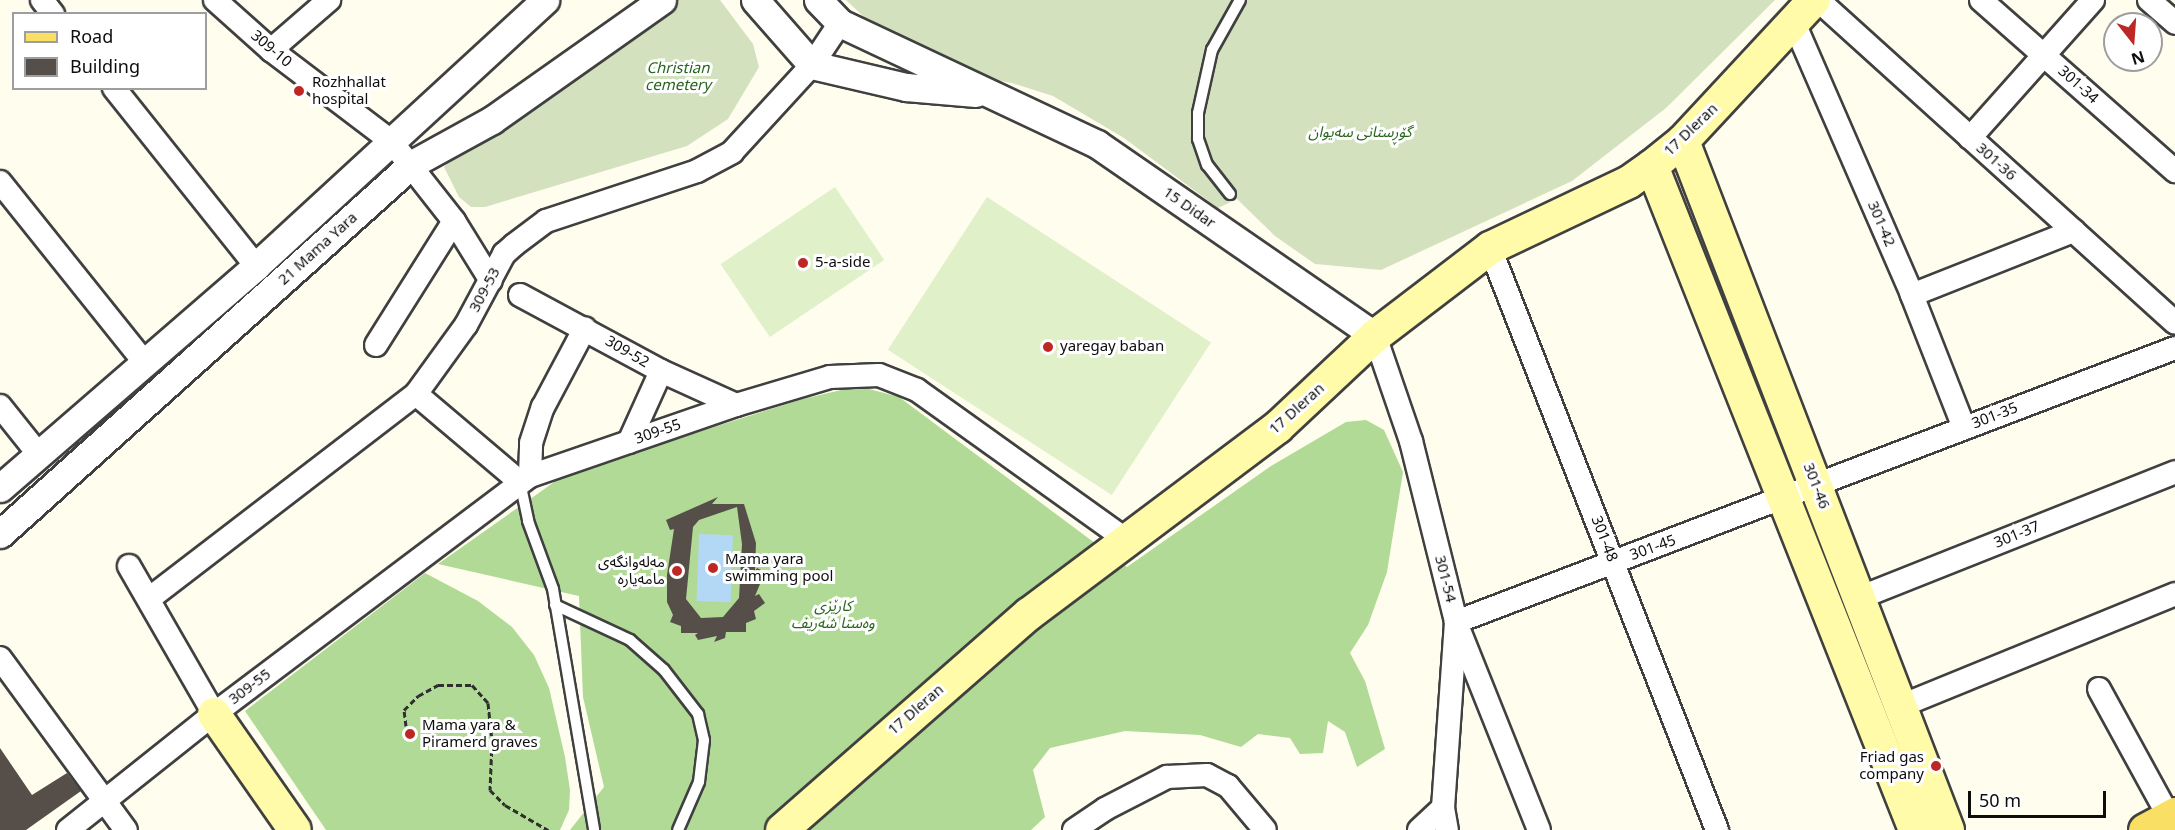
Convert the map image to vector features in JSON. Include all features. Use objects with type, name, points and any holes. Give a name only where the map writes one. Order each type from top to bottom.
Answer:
[{"type":"main road","name":"17 Dleran","points":[[782,830],[1029,614],[1278,427],[1375,336],[1490,248],[1629,182],[1652,166],[1683,141],[1816,0]]},
{"type":"main road","name":"301-46","points":[[1683,141],[1948,830]]},
{"type":"main road","points":[[1652,166],[1915,830]]},
{"type":"main road","points":[[214,714],[295,830]]},
{"type":"street","points":[[42,0],[51,12]]},
{"type":"street","name":"309-10","points":[[215,0],[271,50],[391,141],[412,165]]},
{"type":"street","points":[[271,50],[329,0]]},
{"type":"street","name":"21 Mama Yara","points":[[0,488],[40,456],[256,266],[545,0]]},
{"type":"street","name":"21 Mama Yara","points":[[0,534],[412,165],[492,120],[662,0]]},
{"type":"street","points":[[755,0],[812,65]]},
{"type":"street","name":"15 Didar","points":[[818,0],[840,23],[1097,144],[1375,336]]},
{"type":"street","name":"301-36","points":[[1816,0],[2175,323]]},
{"type":"street","name":"301-34","points":[[1981,0],[2175,171]]},
{"type":"street","points":[[1970,138],[2093,0]]},
{"type":"street","points":[[2149,0],[2175,23]]},
{"type":"street","name":"309-53","points":[[150,598],[416,394],[466,326],[504,254],[546,221],[697,171],[732,152],[812,65],[840,23]]},
{"type":"street","name":"301-42","points":[[1794,23],[1912,295],[1964,428]]},
{"type":"street","name":"15 Didar","points":[[812,65],[906,87],[995,95]]},
{"type":"street","points":[[116,90],[256,266]]},
{"type":"street","points":[[412,165],[454,221],[490,281]]},
{"type":"street","points":[[0,182],[146,363]]},
{"type":"street","points":[[376,345],[454,221]]},
{"type":"street","points":[[1912,295],[2074,231]]},
{"type":"street","name":"301-48","points":[[1490,248],[1717,830]]},
{"type":"street","name":"309-52","points":[[520,295],[661,371],[736,405]]},
{"type":"street","points":[[416,394],[525,479],[531,443],[543,407],[585,328]]},
{"type":"street","name":"301-54","points":[[1375,336],[1411,441],[1456,622],[1445,819]]},
{"type":"street","name":"301-35","points":[[1783,500],[1815,484],[2175,348]]},
{"type":"street","points":[[629,442],[661,371]]},
{"type":"street","name":"309-55","points":[[68,830],[106,797],[214,714],[525,479],[736,405],[840,376],[859,373],[897,380],[917,390],[1128,541]]},
{"type":"street","points":[[0,406],[40,456]]},
{"type":"street","name":"301-37","points":[[1859,598],[2175,472]]},
{"type":"street","name":"301-45","points":[[1456,622],[1783,500]]},
{"type":"street","points":[[129,566],[150,598],[214,714]]},
{"type":"street","points":[[1901,706],[2175,594]]},
{"type":"street","points":[[1456,622],[1539,830]]},
{"type":"street","points":[[0,658],[106,797],[126,830]]},
{"type":"street","points":[[2099,689],[2163,820]]},
{"type":"street","points":[[1074,830],[1105,809],[1167,777],[1207,775],[1228,786],[1265,830]]},
{"type":"street","points":[[1419,830],[1445,819]]},
{"type":"lane","points":[[1230,194],[1207,165],[1198,139],[1198,113],[1212,50],[1240,0]]},
{"type":"lane","points":[[525,479],[555,605],[594,830]]},
{"type":"lane","points":[[555,605],[630,640],[664,670],[698,714],[704,740],[699,782],[678,830]]},
{"type":"path","points":[[406,726],[404,710],[417,696],[438,685],[472,685],[488,702],[492,741],[490,790],[505,805],[548,830]]},
{"type":"green space","name":"Christian cemetery","points":[[674,0],[720,0],[753,44],[759,67],[728,119],[687,146],[485,207],[471,207],[459,197],[444,167],[456,156]]},
{"type":"green space","name":"گۆڕستانی سەیوان","points":[[846,0],[1775,0],[1666,108],[1572,181],[1381,270],[1315,264],[1275,236],[1237,199],[1218,208],[1124,138],[1053,96],[1012,83],[970,76],[897,48]]},
{"type":"green space","name":"5-a-side","points":[[835,187],[884,260],[770,337],[721,264]]},
{"type":"green space","name":"yaregay baban","points":[[987,197],[1211,342],[1112,495],[888,350]]},
{"type":"green space","name":"کارێزی وەستا شەریف","points":[[858,386],[899,397],[1127,567],[1271,466],[1346,422],[1366,420],[1384,430],[1403,472],[1387,572],[1368,625],[1350,653],[1365,681],[1385,749],[1357,767],[1345,732],[1328,721],[1323,753],[1300,754],[1290,738],[1258,734],[1241,747],[1200,735],[1125,731],[1050,748],[1033,770],[1045,817],[1031,830],[570,830],[604,787],[583,697],[579,596],[438,564],[567,473],[803,399]]},
{"type":"green space","points":[[425,573],[478,601],[512,627],[534,655],[549,688],[570,790],[569,810],[560,830],[326,830],[245,711]]},
{"type":"water","name":"Mama yara swimming pool","points":[[699,534],[733,535],[731,602],[697,601]]},
{"type":"building","name":"مەلەوانگەی مامەیارە","points":[[718,497],[712,504],[744,504],[756,543],[755,571],[757,568],[765,572],[755,596],[759,594],[765,603],[754,611],[756,619],[746,623],[746,632],[726,632],[725,638],[714,642],[717,636],[698,640],[695,635],[698,633],[681,633],[681,626],[670,622],[673,615],[667,602],[667,575],[674,529],[670,530],[666,520]],"holes":[[[737,507],[742,544],[739,598],[723,617],[701,618],[686,599],[693,527],[699,520]]]},
{"type":"building","points":[[0,748],[32,795],[67,773],[81,791],[26,830],[0,830]]},
{"type":"place","name":"Rozhhallat hospital","points":[[299,91]]},
{"type":"place","name":"5-a-side","points":[[803,263]]},
{"type":"place","name":"yaregay baban","points":[[1048,347]]},
{"type":"place","name":"Mama yara swimming pool","points":[[713,568]]},
{"type":"place","name":"مەلەوانگەی مامەیارە","points":[[677,571]]},
{"type":"place","name":"Mama yara & Piramerd graves","points":[[410,734]]},
{"type":"place","name":"Friad gas company","points":[[1936,766]]}]
